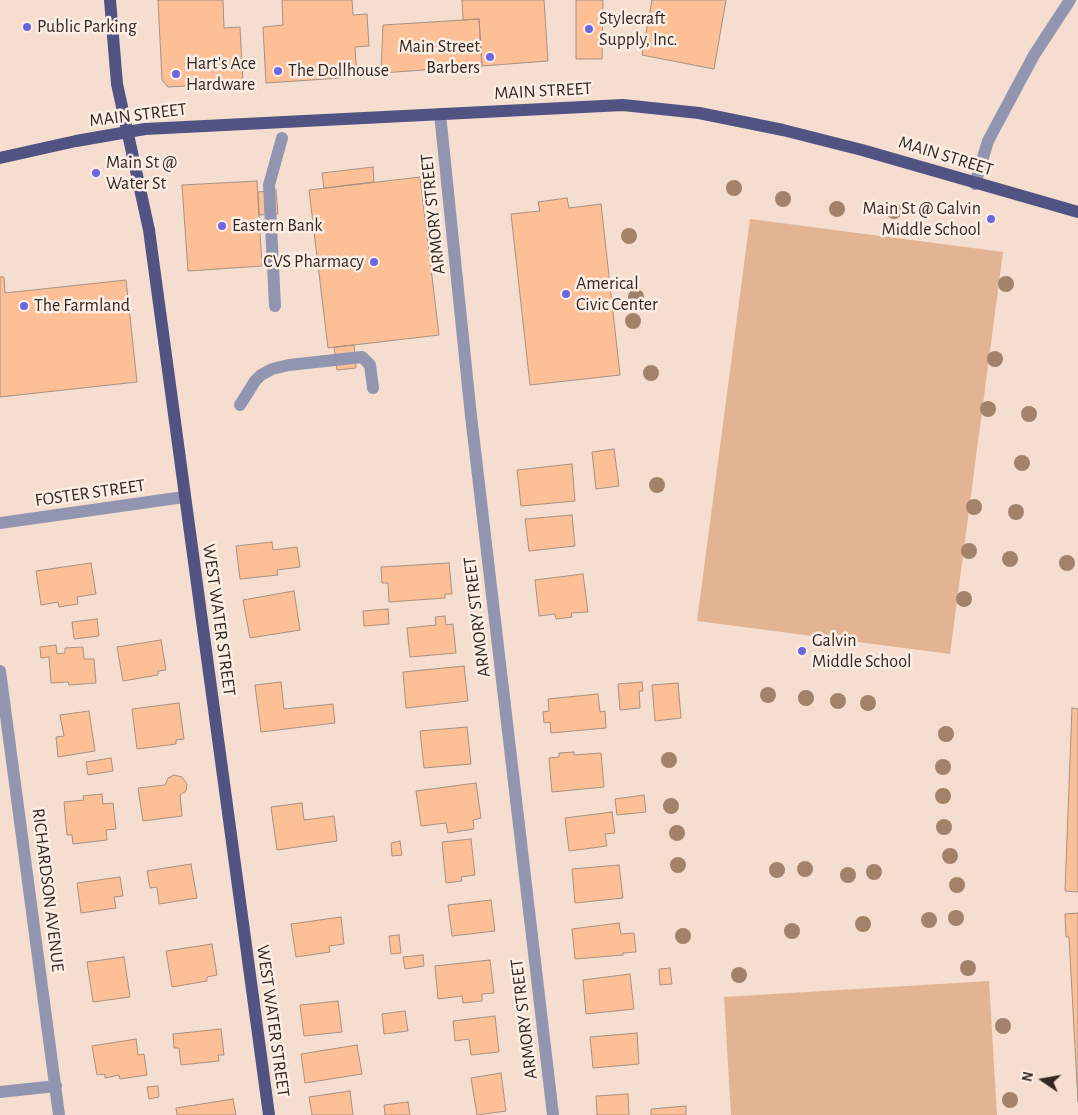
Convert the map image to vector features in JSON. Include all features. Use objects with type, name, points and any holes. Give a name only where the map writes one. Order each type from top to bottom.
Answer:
[{"type":"main road","name":"WEST WATER STREET","points":[[110,0],[116,76],[126,131],[149,230],[268,1115]]},
{"type":"main road","name":"MAIN STREET","points":[[0,158],[126,131],[623,105],[674,109],[801,134],[1078,212]]},
{"type":"street","points":[[974,184],[988,141],[1034,55],[1070,0]]},
{"type":"street","name":"ARMORY STREET","points":[[440,114],[473,431],[553,1115]]},
{"type":"street","points":[[275,306],[269,185],[282,138]]},
{"type":"street","points":[[240,405],[255,381],[263,373],[280,366],[362,357],[370,365],[373,388]]},
{"type":"street","name":"FOSTER STREET","points":[[0,524],[184,497]]},
{"type":"street","name":"RICHARDSON AVENUE","points":[[0,671],[60,1115]]},
{"type":"street","points":[[0,1092],[56,1086]]},
{"type":"shaded area","points":[[750,219],[1003,252],[950,654],[697,621]]},
{"type":"shaded area","points":[[989,981],[997,1115],[731,1115],[724,997]]},
{"type":"building","points":[[158,0],[223,0],[224,28],[240,27],[243,83],[168,87],[162,80]]},
{"type":"building","points":[[282,0],[352,0],[353,15],[367,14],[369,46],[355,47],[357,77],[266,83],[263,27],[283,25]]},
{"type":"building","points":[[462,0],[544,0],[548,61],[482,66],[479,19],[463,20]]},
{"type":"building","name":"Stylecraft Supply, Inc.","points":[[576,0],[603,0],[602,59],[576,59]]},
{"type":"building","points":[[652,0],[726,0],[714,69],[642,55]]},
{"type":"building","points":[[479,19],[482,66],[381,73],[383,25]]},
{"type":"building","points":[[373,167],[374,182],[324,188],[322,173]]},
{"type":"building","name":"CVS Pharmacy","points":[[420,177],[439,335],[328,348],[309,190]]},
{"type":"building","points":[[257,181],[262,266],[188,271],[182,185]]},
{"type":"building","points":[[276,190],[278,214],[259,215],[258,192]]},
{"type":"building","name":"Americal Civic Center","points":[[567,198],[569,208],[601,204],[620,375],[530,385],[511,214],[540,211],[538,202]]},
{"type":"building","points":[[0,277],[4,277],[5,293],[126,280],[137,382],[0,397]]},
{"type":"building","points":[[354,345],[356,368],[337,370],[334,347]]},
{"type":"building","points":[[614,449],[619,486],[596,489],[592,452]]},
{"type":"building","points":[[572,464],[575,501],[521,506],[517,470]]},
{"type":"building","points":[[572,515],[575,546],[529,551],[525,519]]},
{"type":"building","points":[[272,542],[273,550],[297,547],[300,567],[277,570],[278,575],[240,579],[236,546]]},
{"type":"building","points":[[91,563],[96,594],[77,597],[78,604],[59,607],[58,602],[41,605],[36,571]]},
{"type":"building","points":[[449,563],[452,594],[445,594],[445,598],[389,602],[388,583],[382,583],[381,567]]},
{"type":"building","points":[[583,574],[588,612],[571,613],[572,617],[556,619],[555,614],[539,616],[535,580]]},
{"type":"building","points":[[294,591],[300,630],[250,638],[243,600]]},
{"type":"building","points":[[388,609],[389,624],[364,626],[363,611]]},
{"type":"building","points":[[445,616],[446,625],[453,624],[456,653],[410,657],[407,628],[436,625],[435,617]]},
{"type":"building","points":[[97,619],[99,636],[74,639],[72,622]]},
{"type":"building","points":[[161,640],[166,670],[158,671],[158,675],[123,681],[117,647]]},
{"type":"building","points":[[56,645],[57,654],[65,653],[65,648],[83,647],[84,659],[94,659],[96,683],[69,685],[68,682],[51,683],[49,657],[41,658],[40,647]]},
{"type":"building","points":[[464,666],[468,701],[406,708],[403,672]]},
{"type":"building","points":[[281,682],[284,709],[333,704],[335,723],[261,732],[255,685]]},
{"type":"building","points":[[642,682],[643,691],[639,691],[640,708],[620,710],[618,684]]},
{"type":"building","points":[[678,683],[681,718],[655,721],[652,685]]},
{"type":"building","points":[[598,694],[600,712],[605,711],[606,728],[551,733],[550,722],[544,723],[543,712],[549,711],[548,699]]},
{"type":"building","points":[[179,703],[184,739],[176,740],[176,744],[137,749],[132,709]]},
{"type":"building","points":[[1072,708],[1078,709],[1078,892],[1065,891]]},
{"type":"building","points":[[89,711],[95,751],[58,757],[56,737],[64,736],[60,715]]},
{"type":"building","points":[[467,727],[471,764],[424,768],[420,731]]},
{"type":"building","points":[[574,752],[574,755],[601,753],[604,787],[552,792],[549,758],[559,757],[559,753]]},
{"type":"building","points":[[111,758],[113,771],[88,775],[86,762]]},
{"type":"building","points":[[174,775],[182,777],[187,784],[186,791],[180,795],[182,816],[143,821],[138,788],[165,785],[168,778]]},
{"type":"building","points":[[476,783],[481,818],[473,820],[474,829],[448,833],[446,823],[421,826],[416,791]]},
{"type":"building","points":[[102,794],[103,804],[113,803],[116,829],[106,830],[107,840],[73,844],[72,835],[67,835],[64,802],[84,800],[83,796]]},
{"type":"building","points":[[644,795],[646,812],[617,815],[615,799]]},
{"type":"building","points":[[302,803],[304,820],[334,816],[337,841],[277,850],[271,807]]},
{"type":"building","points":[[612,812],[615,833],[605,834],[607,846],[569,851],[565,818]]},
{"type":"building","points":[[471,839],[475,875],[461,877],[462,881],[446,883],[442,842]]},
{"type":"building","points":[[400,841],[402,855],[392,856],[391,843]]},
{"type":"building","points":[[191,864],[197,898],[159,904],[157,887],[150,888],[147,871]]},
{"type":"building","points":[[619,865],[623,898],[575,903],[572,869]]},
{"type":"building","points":[[120,877],[123,896],[114,897],[116,908],[81,913],[77,883]]},
{"type":"building","points":[[491,900],[495,931],[452,936],[448,905]]},
{"type":"building","points":[[1078,913],[1078,1102],[1069,937],[1066,937],[1065,914]]},
{"type":"building","points":[[341,917],[344,944],[329,946],[330,952],[296,957],[291,924]]},
{"type":"building","points":[[619,923],[621,934],[634,933],[636,952],[575,959],[572,929]]},
{"type":"building","points":[[399,935],[401,953],[391,954],[389,936]]},
{"type":"building","points":[[212,944],[217,975],[207,977],[207,981],[172,987],[166,951]]},
{"type":"building","points":[[423,955],[424,966],[405,969],[403,957]]},
{"type":"building","points":[[124,957],[130,997],[93,1002],[87,962]]},
{"type":"building","points":[[490,960],[494,993],[482,994],[482,1001],[463,1003],[462,996],[438,999],[435,966]]},
{"type":"building","points":[[670,968],[672,984],[660,985],[659,969]]},
{"type":"building","points":[[630,974],[634,1009],[586,1014],[583,980]]},
{"type":"building","points":[[338,1001],[342,1032],[304,1036],[300,1005]]},
{"type":"building","points":[[405,1011],[408,1031],[384,1034],[382,1014]]},
{"type":"building","points":[[495,1016],[499,1052],[471,1055],[469,1039],[455,1041],[453,1021]]},
{"type":"building","points":[[221,1029],[224,1055],[218,1055],[219,1061],[181,1065],[179,1048],[174,1048],[173,1034]]},
{"type":"building","points":[[637,1033],[639,1064],[593,1068],[590,1037]]},
{"type":"building","points":[[136,1039],[138,1055],[144,1054],[147,1075],[120,1079],[119,1075],[105,1078],[105,1074],[97,1075],[92,1046]]},
{"type":"building","points":[[357,1045],[362,1074],[305,1083],[301,1054]]},
{"type":"building","points":[[501,1073],[506,1111],[477,1115],[471,1078]]},
{"type":"building","points":[[158,1086],[159,1097],[149,1099],[147,1087]]},
{"type":"building","points":[[350,1091],[353,1115],[312,1115],[309,1097]]},
{"type":"building","points":[[628,1094],[629,1115],[597,1115],[596,1096]]},
{"type":"building","points":[[233,1099],[236,1115],[177,1115],[176,1108]]},
{"type":"building","points":[[408,1102],[410,1115],[385,1115],[384,1105]]},
{"type":"building","points":[[686,1106],[686,1115],[651,1115],[651,1109]]},
{"type":"place","name":"Public Parking","points":[[27,27]]},
{"type":"place","name":"Stylecraft Supply, Inc.","points":[[589,29]]},
{"type":"place","name":"Main Street Barbers","points":[[490,57]]},
{"type":"place","name":"The Dollhouse","points":[[278,71]]},
{"type":"place","name":"Hart's Ace Hardware","points":[[176,74]]},
{"type":"place","name":"Main St @ Water St","points":[[96,173]]},
{"type":"place","name":"Main St @ Galvin Middle School","points":[[991,219]]},
{"type":"place","name":"Eastern Bank","points":[[222,226]]},
{"type":"place","name":"CVS Pharmacy","points":[[374,262]]},
{"type":"place","name":"Americal Civic Center","points":[[566,294]]},
{"type":"place","name":"The Farmland","points":[[24,306]]},
{"type":"place","name":"Galvin Middle School","points":[[802,651]]}]
